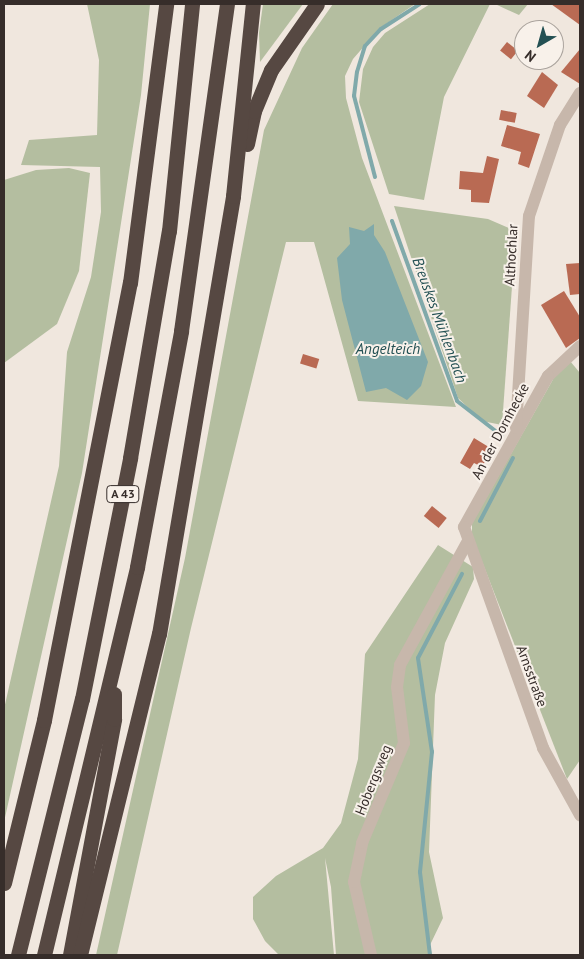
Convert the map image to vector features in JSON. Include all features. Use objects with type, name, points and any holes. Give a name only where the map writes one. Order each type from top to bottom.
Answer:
[{"type":"highway","points":[[4,883],[44,720],[129,293],[166,4]]},
{"type":"highway","name":"A 43","points":[[18,955],[82,699],[132,448],[169,230],[192,4]]},
{"type":"highway","name":"A 43","points":[[44,955],[114,667],[181,331],[227,4]]},
{"type":"highway","points":[[80,955],[158,634],[233,196],[253,4]]},
{"type":"highway","points":[[233,196],[254,111],[267,78],[297,27],[317,4]]},
{"type":"highway","points":[[70,955],[114,719],[114,667]]},
{"type":"street","name":"Althochlar","points":[[516,430],[528,216],[560,125],[580,93]]},
{"type":"street","name":"An der Dornhecke","points":[[468,541],[464,527],[516,430],[548,376],[580,346]]},
{"type":"street","name":"Arnsstraße","points":[[468,541],[543,748],[580,815]]},
{"type":"street","name":"Hobergsweg","points":[[371,955],[354,882],[362,843],[404,743],[397,687],[400,665],[468,541]]},
{"type":"green space","points":[[87,4],[150,4],[141,95],[82,473],[4,822],[4,709],[59,466],[67,352],[91,277],[101,212],[100,167],[21,165],[29,140],[97,135],[99,60]]},
{"type":"green space","points":[[263,4],[303,4],[260,62],[259,33]]},
{"type":"green space","points":[[333,4],[415,4],[380,28],[353,59],[345,76],[346,98],[362,158],[456,407],[358,401],[314,242],[286,242],[191,628],[117,955],[96,955],[185,558],[264,130],[302,48]]},
{"type":"green space","points":[[430,4],[490,4],[444,97],[424,200],[389,194],[359,102],[363,69],[373,47],[385,33]]},
{"type":"green space","points":[[495,4],[528,4],[519,15]]},
{"type":"green space","points":[[69,168],[90,173],[79,271],[57,324],[4,363],[4,180],[36,170]]},
{"type":"green space","points":[[394,206],[488,219],[516,231],[502,425],[482,421],[458,398]]},
{"type":"green space","points":[[570,361],[580,373],[580,760],[567,779],[472,536],[472,523],[556,374]]},
{"type":"green space","points":[[438,545],[473,567],[474,579],[445,643],[435,695],[429,852],[443,918],[430,945],[432,955],[336,955],[331,887],[325,858],[334,955],[279,955],[265,941],[253,919],[253,897],[276,876],[323,848],[341,823],[358,759],[365,654]]},
{"type":"water","name":"Angelteich","points":[[374,224],[374,235],[385,252],[428,362],[421,386],[407,400],[386,388],[366,392],[342,300],[337,258],[350,244],[349,227],[364,231]]},
{"type":"building","points":[[551,4],[580,4],[580,25]]},
{"type":"building","points":[[507,42],[514,48],[514,56],[511,59],[500,51]]},
{"type":"building","points":[[580,49],[580,84],[561,72]]},
{"type":"building","points":[[542,72],[558,85],[544,108],[527,96]]},
{"type":"building","points":[[501,110],[517,113],[515,123],[499,120]]},
{"type":"building","points":[[507,125],[540,134],[529,168],[518,164],[521,152],[501,146]]},
{"type":"building","points":[[487,156],[499,159],[489,203],[471,202],[471,190],[459,189],[460,171],[483,173]]},
{"type":"building","points":[[580,263],[580,294],[570,295],[566,264]]},
{"type":"building","points":[[564,291],[580,317],[580,338],[566,348],[541,305]]},
{"type":"building","points":[[303,354],[319,359],[316,369],[300,364]]},
{"type":"building","points":[[474,438],[492,449],[482,467],[474,463],[470,469],[460,463]]},
{"type":"building","points":[[432,506],[447,518],[439,528],[424,516]]},
{"type":"waterway","name":"Breuskes Mühlenbach","points":[[375,177],[354,96],[357,72],[365,46],[381,29],[420,4]]},
{"type":"waterway","name":"Breuskes Mühlenbach","points":[[392,221],[457,401],[502,436]]},
{"type":"waterway","name":"Breuskes Mühlenbach","points":[[480,521],[513,458]]},
{"type":"waterway","name":"Breuskes Mühlenbach","points":[[430,955],[420,872],[432,752],[418,658],[462,574]]}]
